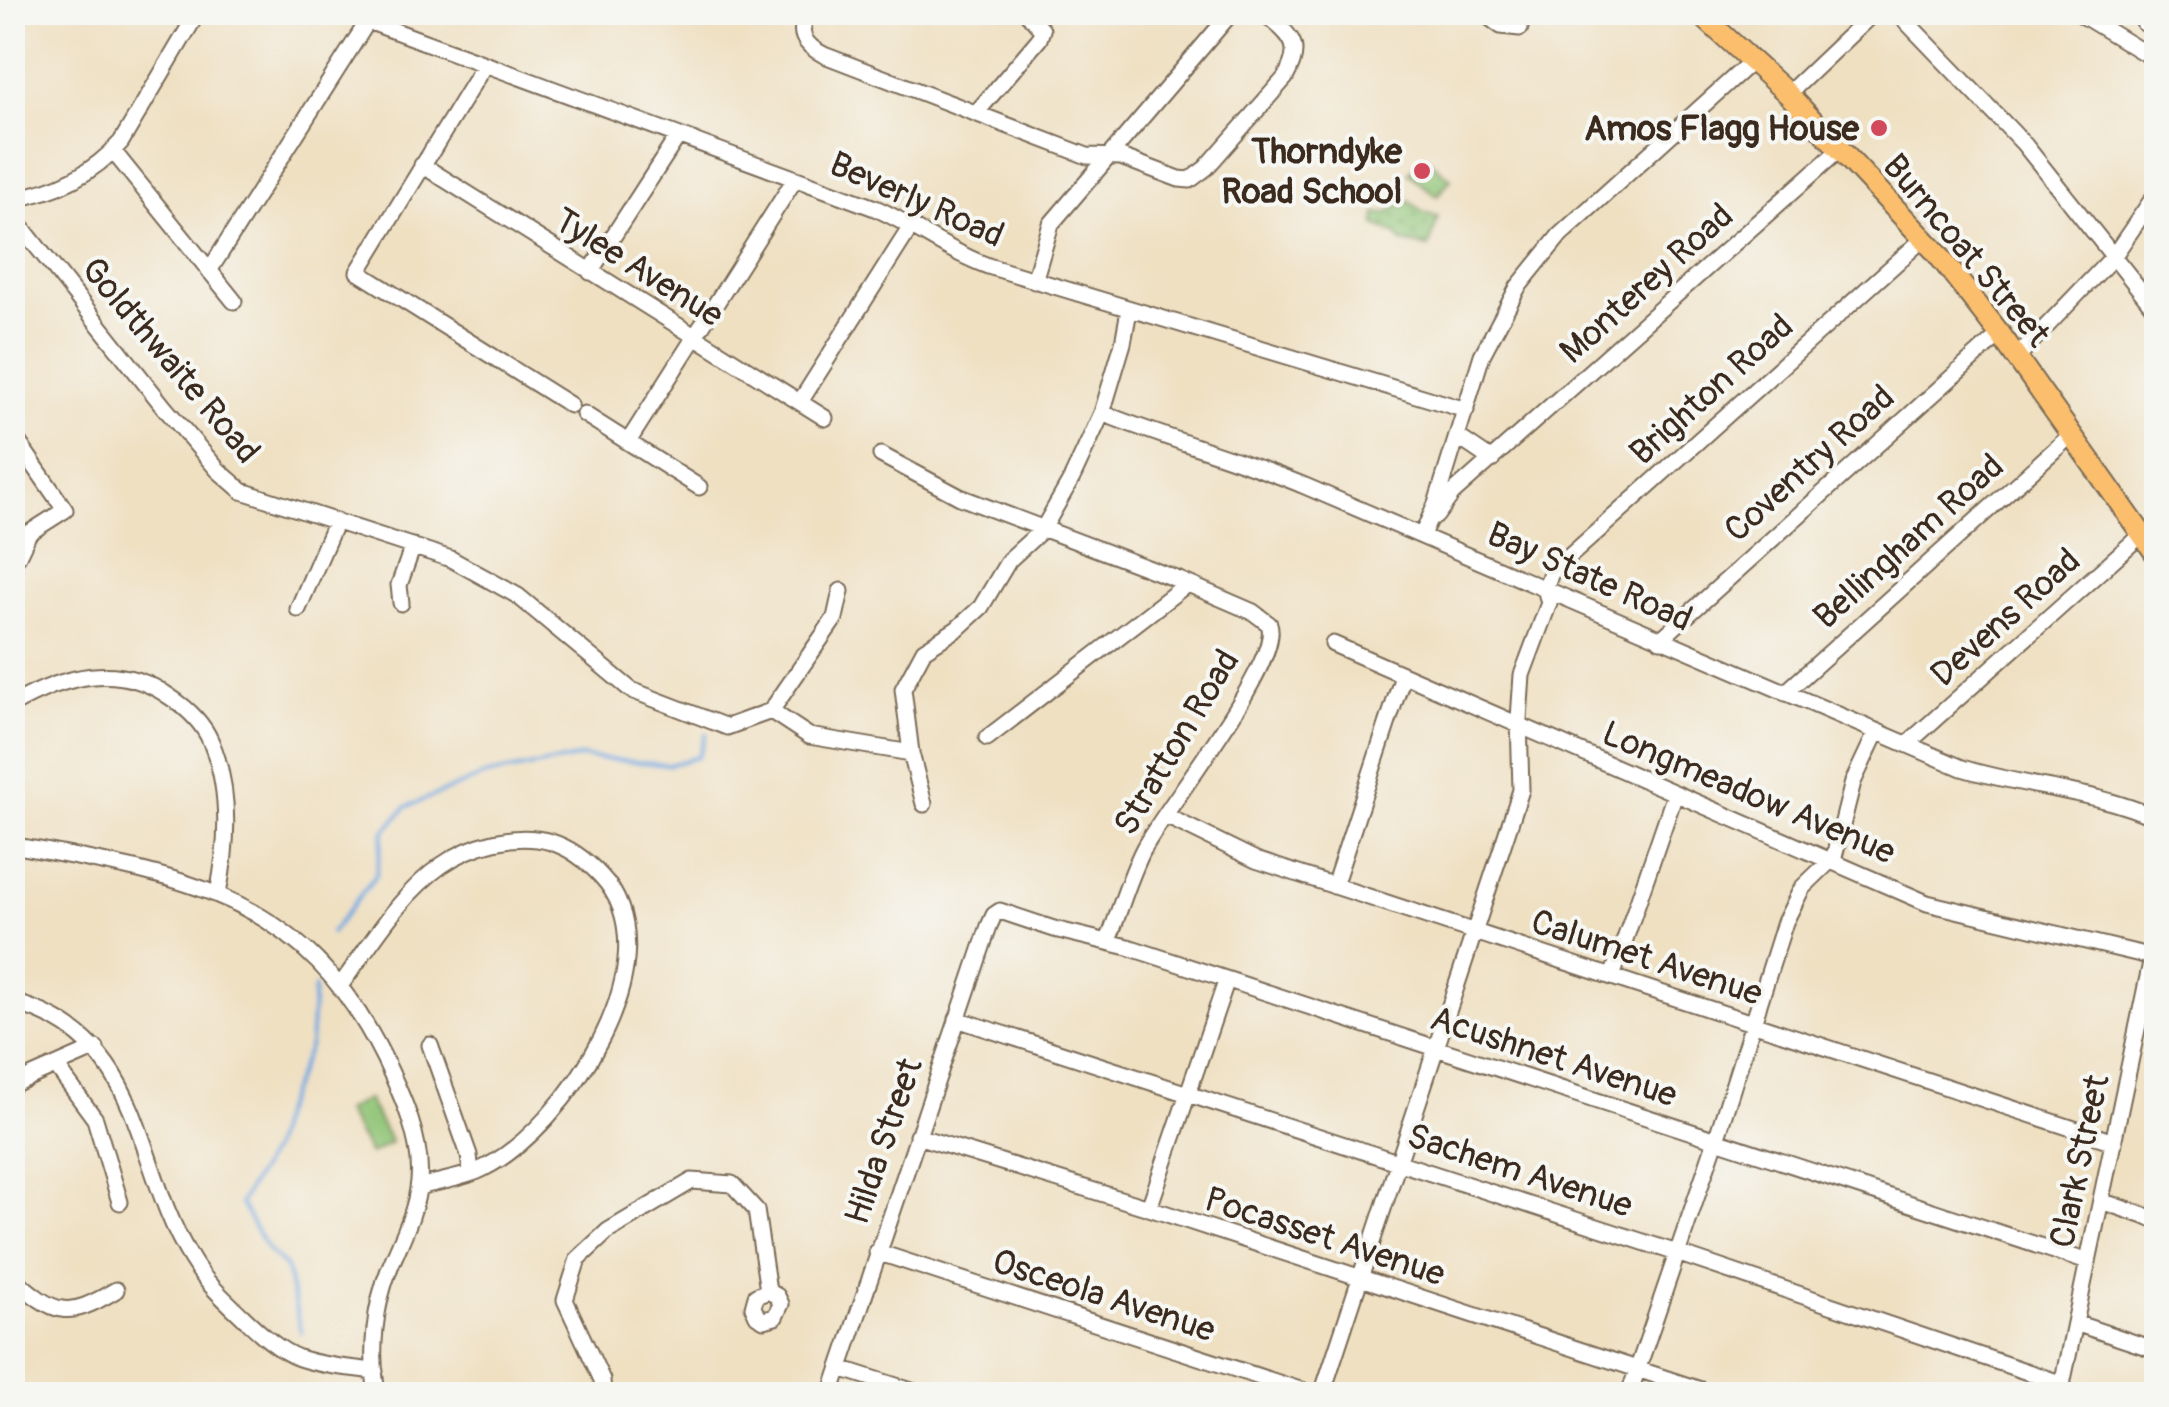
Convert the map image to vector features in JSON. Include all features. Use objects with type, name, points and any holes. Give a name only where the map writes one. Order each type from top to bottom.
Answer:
[{"type":"main road","name":"Burncoat Street","points":[[1707,16],[1788,94],[1924,239],[2000,334],[2156,554]]},
{"type":"street","points":[[12,199],[68,184],[112,151],[198,12]]},
{"type":"street","points":[[810,12],[801,34],[814,50],[1087,156],[1121,157],[1190,180],[1199,175],[1293,64],[1296,54],[1292,40],[1264,12]]},
{"type":"street","points":[[976,112],[1039,39],[1042,30],[1026,12]]},
{"type":"street","points":[[1034,281],[1050,224],[1232,12]]},
{"type":"street","points":[[1482,12],[1501,26],[1520,28]]},
{"type":"street","points":[[1788,94],[1874,12]]},
{"type":"street","points":[[1897,12],[2024,144],[2156,310]]},
{"type":"street","points":[[2078,12],[2156,60]]},
{"type":"street","points":[[209,271],[361,17]]},
{"type":"street","name":"Beverly Road","points":[[361,17],[912,225],[958,255],[1466,410]]},
{"type":"street","points":[[1422,535],[1436,504],[1490,339],[1530,270],[1560,235],[1752,61]]},
{"type":"street","points":[[485,64],[358,272],[699,487]]},
{"type":"street","points":[[590,272],[678,136]]},
{"type":"street","name":"Monterey Road","points":[[1422,535],[1452,494],[1840,150]]},
{"type":"street","points":[[112,151],[234,301]]},
{"type":"street","name":"Tylee Avenue","points":[[422,165],[825,418]]},
{"type":"street","points":[[628,442],[796,179]]},
{"type":"street","points":[[2016,357],[2114,256],[2156,194]]},
{"type":"street","name":"Goldthwaite Road","points":[[12,214],[164,407],[242,491],[451,559],[518,596],[630,690],[727,727],[771,712]]},
{"type":"street","points":[[800,402],[912,225]]},
{"type":"street","name":"Brighton Road","points":[[1545,588],[1551,573],[1924,239]]},
{"type":"street","points":[[924,804],[910,752],[903,689],[924,650],[957,629],[981,606],[1009,560],[1043,530],[1102,413],[1124,343],[1129,310]]},
{"type":"street","name":"Coventry Road","points":[[1660,640],[2000,334]]},
{"type":"street","name":"Bay State Road","points":[[1102,413],[1260,467],[1979,773],[2103,797],[2156,818]]},
{"type":"street","points":[[12,433],[65,510],[28,533],[18,556]]},
{"type":"street","name":"Bellingham Road","points":[[1786,693],[2071,435]]},
{"type":"street","points":[[1458,436],[1492,460]]},
{"type":"street","points":[[881,455],[960,497],[1187,584]]},
{"type":"street","points":[[298,608],[336,521]]},
{"type":"street","name":"Devens Road","points":[[1906,744],[2142,534]]},
{"type":"street","points":[[401,602],[399,586],[413,546]]},
{"type":"street","points":[[987,738],[1187,584]]},
{"type":"street","name":"Stratton Road","points":[[1108,941],[1141,855],[1247,691],[1272,640],[1269,624],[1252,612],[1187,584]]},
{"type":"street","points":[[1322,1394],[1521,790],[1522,675],[1549,603],[1545,588]]},
{"type":"street","points":[[841,591],[836,618],[771,712],[810,736],[910,752]]},
{"type":"street","name":"Longmeadow Avenue","points":[[1334,644],[1927,903],[2153,957]]},
{"type":"street","points":[[12,705],[71,678],[100,673],[146,682],[182,704],[210,738],[220,772],[226,845],[218,894]]},
{"type":"street","points":[[1334,886],[1403,676]]},
{"type":"street","points":[[1630,1394],[1790,910],[1802,888],[1831,860],[1853,782],[1876,731]]},
{"type":"street","points":[[1612,977],[1675,794]]},
{"type":"street","name":"Calumet Avenue","points":[[1166,816],[1242,854],[1334,886],[2114,1142]]},
{"type":"street","points":[[340,986],[416,886],[465,852],[514,838],[540,840],[570,850],[606,882],[621,913],[626,952],[620,990],[606,1028],[575,1084],[539,1126],[508,1154],[471,1173],[419,1188]]},
{"type":"street","points":[[12,845],[188,882],[218,894],[284,932],[316,960],[340,986],[368,1027],[392,1074],[417,1149],[419,1188],[408,1229],[381,1297],[375,1327],[377,1394]]},
{"type":"street","name":"Acushnet Avenue","points":[[1000,911],[1108,941],[2088,1262]]},
{"type":"street","name":"Hilda Street","points":[[831,1394],[989,926],[1000,911]]},
{"type":"street","name":"Clark Street","points":[[2061,1389],[2156,939]]},
{"type":"street","points":[[1148,1208],[1226,982]]},
{"type":"street","points":[[12,1002],[64,1021],[96,1048],[126,1100],[175,1227],[200,1272],[253,1327],[296,1357],[375,1370]]},
{"type":"street","name":"Sachem Avenue","points":[[957,1018],[1677,1253],[2061,1389]]},
{"type":"street","points":[[430,1044],[469,1155],[471,1173]]},
{"type":"street","points":[[12,1085],[96,1048]]},
{"type":"street","points":[[56,1066],[95,1119],[120,1202]]},
{"type":"street","name":"Pocasset Avenue","points":[[917,1136],[1713,1394]]},
{"type":"street","points":[[603,1394],[602,1380],[565,1300],[578,1259],[608,1232],[692,1180],[732,1184],[756,1210],[768,1291]]},
{"type":"street","points":[[2101,1202],[2156,1220]]},
{"type":"street","name":"Osceola Avenue","points":[[877,1252],[1312,1394]]},
{"type":"street","points":[[12,1278],[40,1299],[67,1312],[87,1307],[116,1290]]},
{"type":"street","points":[[2075,1323],[2156,1350]]},
{"type":"street","points":[[840,1368],[921,1394]]},
{"type":"green space","points":[[1424,156],[1451,179],[1437,196],[1409,173]]},
{"type":"green space","points":[[1408,200],[1422,212],[1438,217],[1429,247],[1401,242],[1397,234],[1375,225],[1376,213],[1386,214]]},
{"type":"green space","points":[[367,1099],[391,1142],[370,1154],[345,1111]]},
{"type":"waterway","points":[[331,933],[376,875],[384,832],[406,807],[486,775],[582,757],[668,765],[698,757],[706,734]]},
{"type":"waterway","points":[[301,1332],[286,1267],[268,1250],[240,1203],[271,1151],[282,1112],[310,1045],[314,988]]},
{"type":"waterway","points":[[307,1389],[312,1394]]},
{"type":"place","name":"Amos Flagg House","points":[[1879,128]]},
{"type":"place","name":"Thorndyke Road School","points":[[1422,171]]}]
